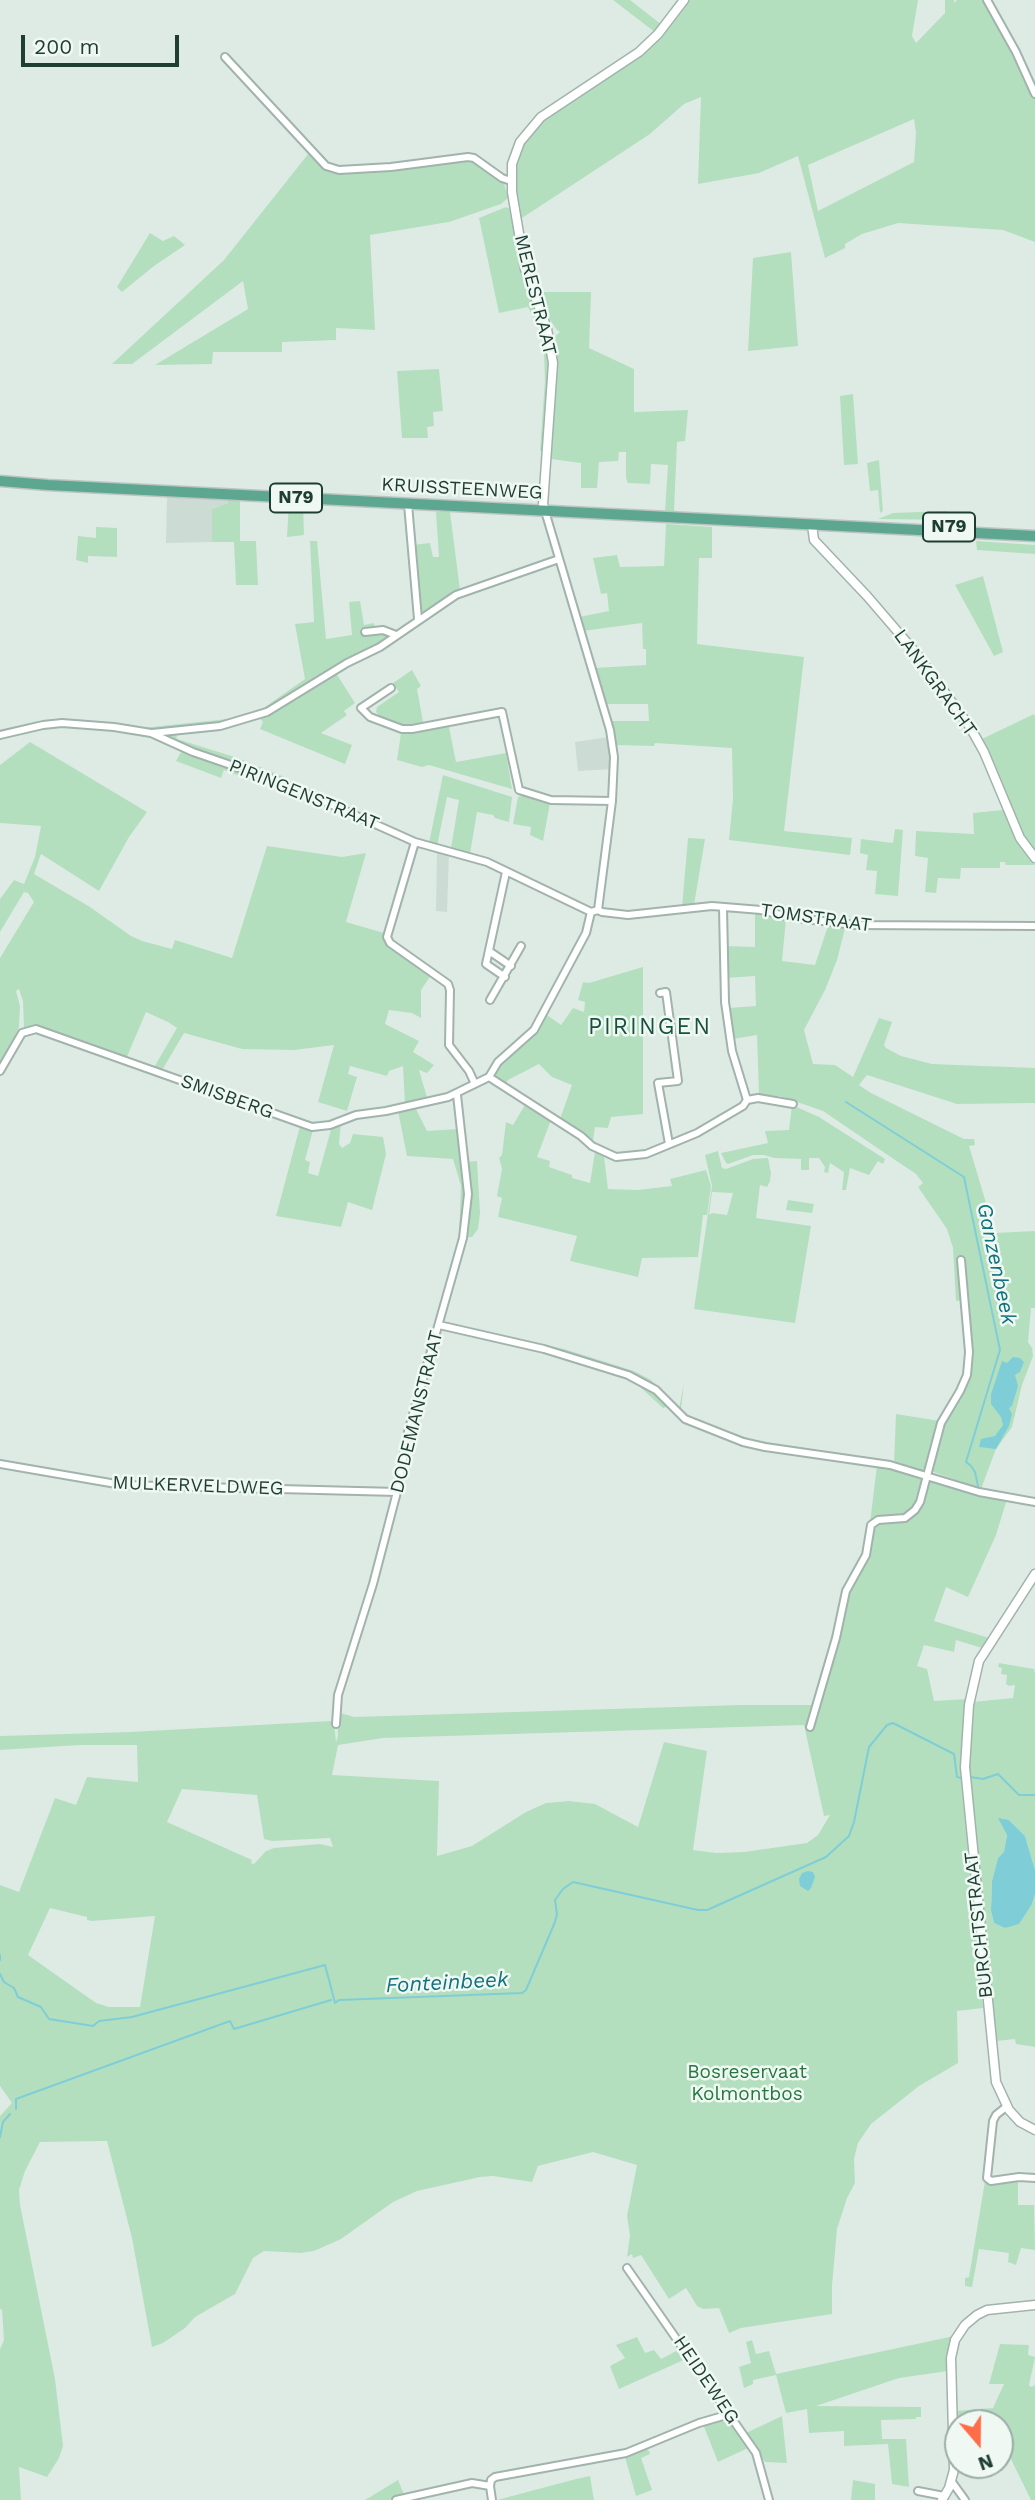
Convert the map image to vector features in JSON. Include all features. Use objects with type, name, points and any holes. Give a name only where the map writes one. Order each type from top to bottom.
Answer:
[{"type":"main road","name":"KRUISSTEENWEG","points":[[0,483],[1035,536]]},
{"type":"street","name":"MERESTRAAT","points":[[489,1077],[498,1062],[534,1030],[595,911],[612,801],[614,757],[610,730],[545,511],[553,363],[547,329],[525,269],[511,181],[516,153],[531,127],[551,110],[639,52],[658,34],[684,0]]},
{"type":"street","points":[[987,0],[1016,51],[1035,94]]},
{"type":"street","points":[[225,57],[326,166],[339,170],[391,167],[468,157],[511,181]]},
{"type":"street","points":[[408,504],[418,619]]},
{"type":"street","name":"LANKGRACHT","points":[[812,524],[814,540],[908,643],[970,727],[984,752],[1020,838],[1035,858]]},
{"type":"street","points":[[150,733],[220,726],[267,712],[396,635],[456,595],[559,558]]},
{"type":"street","points":[[365,632],[383,630],[396,635]]},
{"type":"street","points":[[391,688],[361,708],[370,717],[402,729],[502,712],[519,790],[551,800],[612,801]]},
{"type":"street","name":"PIRINGENSTRAAT","points":[[0,735],[62,723],[150,733],[193,752],[283,783],[415,842],[470,856],[595,911]]},
{"type":"street","points":[[415,842],[387,937],[390,943],[448,984],[449,1045],[475,1083]]},
{"type":"street","points":[[505,977],[486,964],[506,872]]},
{"type":"street","name":"TOMSTRAAT","points":[[595,911],[628,915],[699,906],[761,911],[868,926],[1035,926]]},
{"type":"street","points":[[723,908],[725,1002],[732,1051],[747,1100]]},
{"type":"street","points":[[490,1000],[521,946]]},
{"type":"street","points":[[489,951],[511,966]]},
{"type":"street","points":[[660,993],[666,992],[678,1081],[658,1083],[669,1144]]},
{"type":"street","name":"SMISBERG","points":[[0,1071],[22,1033],[36,1030],[312,1128],[330,1125],[356,1115],[416,1105],[457,1094],[489,1077]]},
{"type":"street","points":[[489,1077],[609,1156],[621,1158],[637,1156],[702,1130],[743,1106],[747,1100],[758,1098],[793,1104]]},
{"type":"street","name":"DODEMANSTRAAT","points":[[336,1724],[338,1695],[373,1584],[397,1493],[408,1432],[459,1259],[468,1194],[457,1094]]},
{"type":"street","points":[[810,1727],[836,1638],[846,1591],[866,1555],[871,1525],[878,1520],[905,1518],[920,1502],[941,1423],[960,1391],[969,1364],[961,1260]]},
{"type":"street","points":[[439,1325],[544,1349],[628,1375],[656,1390],[685,1419],[743,1442],[890,1465],[979,1492],[1035,1502]]},
{"type":"street","name":"MULKERVELDWEG","points":[[0,1464],[122,1485],[397,1493]]},
{"type":"street","name":"BURCHTSTRAAT","points":[[1006,2107],[995,2078],[967,1810],[965,1767],[970,1705],[979,1661],[1035,1574]]},
{"type":"street","points":[[1035,2130],[1020,2122],[1006,2107],[996,2115],[993,2120],[987,2178],[991,2181],[1019,2176],[1035,2178]]},
{"type":"street","name":"HEIDEWEG","points":[[627,2268],[756,2453],[769,2500]]},
{"type":"street","points":[[918,2491],[943,2498],[952,2482],[954,2462],[951,2358],[955,2340],[965,2325],[987,2310],[1035,2305]]},
{"type":"street","points":[[492,2500],[490,2486],[495,2477],[617,2456],[699,2423],[730,2414]]},
{"type":"street","points":[[952,2482],[965,2500]]},
{"type":"street","points":[[396,2500],[472,2483],[490,2486]]},
{"type":"shaded area","points":[[167,497],[228,500],[228,503],[212,509],[212,542],[166,543]]},
{"type":"shaded area","points":[[609,737],[612,769],[578,771],[575,742]]},
{"type":"shaded area","points":[[437,851],[449,853],[447,912],[436,911]]},
{"type":"green space","points":[[613,0],[630,0],[662,25],[656,33]]},
{"type":"green space","points":[[688,0],[918,0],[912,36],[916,43],[945,13],[945,0],[954,0],[954,3],[957,0],[985,0],[1035,97],[1035,242],[1003,230],[898,223],[862,234],[845,244],[845,248],[825,258],[798,156],[759,173],[698,184],[701,97],[684,104],[650,134],[519,220],[513,174],[523,143],[545,120],[645,53]],"holes":[[[914,119],[914,162],[818,211],[808,165]]]},
{"type":"green space","points":[[309,153],[326,169],[335,172],[396,170],[472,160],[504,183],[508,198],[501,204],[449,222],[370,235],[375,330],[336,328],[336,340],[282,342],[282,352],[213,352],[212,364],[155,365],[248,309],[243,281],[132,364],[112,364],[224,260]]},
{"type":"green space","points":[[506,207],[510,209],[519,256],[550,353],[545,451],[540,451],[545,380],[544,353],[539,328],[528,307],[499,313],[479,218]]},
{"type":"green space","points":[[150,233],[163,241],[174,236],[185,245],[122,292],[117,287]]},
{"type":"green space","points":[[791,252],[798,346],[748,351],[753,258]]},
{"type":"green space","points":[[536,292],[591,292],[589,348],[634,369],[634,412],[688,410],[685,441],[677,442],[674,511],[665,511],[668,465],[651,464],[650,484],[628,483],[626,452],[619,452],[618,461],[599,462],[597,488],[581,488],[581,463],[551,459],[557,370],[554,337],[560,332],[542,309]]},
{"type":"green space","points":[[439,369],[443,411],[433,412],[434,426],[427,427],[428,438],[402,438],[397,371]]},
{"type":"green space","points":[[853,394],[858,464],[844,465],[840,396]]},
{"type":"green space","points":[[879,460],[883,511],[880,513],[878,490],[870,491],[867,463]]},
{"type":"green space","points":[[228,500],[240,501],[240,541],[256,541],[258,585],[236,585],[234,542],[212,542],[212,509],[228,503]]},
{"type":"green space","points":[[289,503],[303,504],[304,535],[287,537]]},
{"type":"green space","points":[[947,511],[947,520],[878,519],[893,513]]},
{"type":"green space","points":[[436,512],[450,512],[460,590],[424,612],[419,609],[413,545],[430,543],[433,557],[439,557]]},
{"type":"green space","points":[[666,524],[712,527],[712,558],[699,558],[697,644],[804,657],[784,831],[852,838],[850,855],[729,840],[733,799],[732,748],[655,743],[654,746],[616,745],[610,721],[649,721],[648,704],[605,704],[594,668],[646,665],[642,623],[583,631],[579,617],[609,611],[607,593],[601,594],[593,558],[617,555],[620,567],[664,566]]},
{"type":"green space","points":[[96,527],[117,528],[117,557],[88,556],[88,563],[76,560],[78,536],[96,538]]},
{"type":"green space","points":[[310,541],[317,541],[326,639],[352,635],[349,602],[360,601],[364,625],[374,623],[376,633],[392,637],[334,670],[355,703],[344,711],[347,715],[321,733],[352,745],[345,764],[260,729],[263,722],[256,714],[176,733],[177,739],[238,758],[287,778],[286,782],[258,770],[253,781],[224,770],[221,778],[176,761],[181,752],[148,737],[149,731],[142,728],[237,718],[265,707],[305,679],[295,624],[314,622]]},
{"type":"green space","points":[[976,541],[1035,545],[1035,554],[977,550]]},
{"type":"green space","points":[[983,576],[1003,652],[994,656],[955,585]]},
{"type":"green space","points":[[412,670],[421,686],[417,689],[423,722],[405,725],[379,716],[377,707],[399,692],[393,683]]},
{"type":"green space","points":[[1034,714],[1035,853],[1027,844],[982,739]]},
{"type":"green space","points":[[449,727],[456,762],[506,753],[512,789],[429,765],[422,767],[397,760],[401,733]]},
{"type":"green space","points":[[30,742],[147,812],[129,837],[99,891],[41,854],[34,874],[142,941],[172,949],[175,940],[232,958],[267,846],[342,857],[366,853],[346,922],[384,933],[386,943],[431,975],[421,990],[421,1018],[412,1013],[389,1010],[385,1024],[419,1041],[413,1052],[434,1065],[427,1073],[419,1070],[428,1101],[405,1106],[403,1066],[389,1071],[387,1076],[350,1066],[348,1074],[357,1077],[347,1111],[318,1102],[334,1045],[294,1050],[242,1049],[184,1033],[161,1072],[153,1069],[177,1028],[168,1022],[146,1012],[126,1059],[36,1027],[24,1028],[23,1001],[19,989],[16,991],[20,1006],[19,1027],[0,1066],[0,958],[34,902],[28,893],[24,892],[0,932],[0,899],[14,880],[24,884],[35,857],[41,826],[0,823],[0,765]]},
{"type":"green space","points":[[443,775],[512,797],[509,822],[477,812],[470,854],[451,848],[459,800],[447,797],[437,846],[429,843]]},
{"type":"green space","points":[[523,795],[550,803],[543,841],[530,835],[531,827],[513,824],[518,797]]},
{"type":"green space","points":[[1003,810],[1022,848],[1035,865],[1006,865],[1005,862],[1000,862],[1000,868],[961,868],[960,879],[938,878],[936,893],[925,892],[928,858],[915,856],[916,831],[974,834],[973,813]]},
{"type":"green space","points":[[895,829],[903,830],[898,896],[875,894],[877,871],[866,870],[868,855],[860,853],[861,839],[893,843]]},
{"type":"green space","points":[[688,838],[705,839],[694,905],[682,907]]},
{"type":"green space","points":[[755,913],[786,919],[782,961],[815,965],[828,926],[845,928],[837,960],[825,990],[804,1030],[813,1064],[835,1065],[853,1077],[879,1018],[892,1022],[884,1045],[901,1056],[932,1064],[1035,1068],[1035,1103],[957,1104],[867,1075],[859,1085],[964,1139],[974,1139],[975,1145],[969,1146],[995,1233],[1035,1231],[1035,1308],[1031,1308],[1028,1342],[1033,1356],[1022,1385],[1012,1427],[996,1449],[981,1489],[931,1471],[941,1428],[967,1380],[965,1300],[956,1301],[953,1248],[947,1229],[918,1187],[923,1183],[916,1174],[823,1111],[780,1096],[759,1095],[757,1035],[733,1039],[729,1008],[756,1006],[755,976],[726,978],[725,946],[755,947]]},
{"type":"green space","points":[[643,967],[643,1114],[611,1117],[608,1128],[595,1127],[593,1141],[560,1119],[572,1085],[552,1077],[539,1064],[508,1080],[504,1086],[495,1079],[496,1068],[512,1051],[531,1038],[547,1015],[561,1025],[573,1008],[584,1012],[585,1002],[578,1000],[583,982],[589,983]]},
{"type":"green space","points":[[525,1105],[551,1120],[537,1157],[550,1161],[549,1167],[572,1175],[572,1178],[590,1183],[595,1152],[604,1157],[608,1189],[638,1190],[672,1186],[670,1179],[706,1170],[711,1186],[707,1215],[703,1215],[698,1257],[642,1258],[638,1277],[570,1261],[577,1236],[498,1217],[502,1198],[497,1196],[502,1169],[499,1158],[502,1155],[506,1122],[513,1125]]},
{"type":"green space","points":[[792,1105],[819,1117],[885,1159],[883,1164],[878,1161],[869,1175],[850,1168],[846,1190],[842,1190],[844,1172],[830,1163],[828,1173],[824,1172],[825,1167],[819,1158],[809,1158],[809,1170],[801,1170],[801,1159],[764,1155],[753,1155],[726,1163],[721,1153],[768,1143],[765,1131],[789,1130]]},
{"type":"green space","points":[[415,1107],[427,1131],[457,1129],[463,1159],[466,1162],[477,1161],[480,1213],[478,1229],[472,1237],[462,1238],[457,1257],[454,1257],[459,1233],[461,1186],[453,1159],[407,1156],[398,1111]]},
{"type":"green space","points":[[341,1122],[339,1144],[342,1148],[350,1143],[353,1134],[383,1137],[386,1154],[372,1210],[348,1202],[341,1227],[276,1216],[300,1126],[313,1130],[305,1160],[310,1162],[308,1173],[318,1176],[332,1126]]},
{"type":"green space","points":[[718,1151],[722,1168],[726,1169],[753,1159],[768,1158],[770,1181],[767,1187],[760,1185],[756,1218],[811,1226],[795,1323],[694,1309],[712,1186],[705,1155]],"holes":[[[712,1192],[733,1193],[727,1215],[709,1215]]]},
{"type":"green space","points":[[788,1200],[814,1204],[812,1213],[786,1210]]},
{"type":"green space","points":[[495,1335],[564,1349],[634,1371],[651,1380],[675,1404],[663,1408],[639,1386],[623,1377],[594,1368],[596,1362]]},
{"type":"green space","points":[[684,1383],[681,1410],[696,1420],[754,1440],[878,1460],[778,1448],[735,1438],[691,1422],[679,1409]]},
{"type":"green space","points":[[896,1414],[940,1421],[925,1472],[894,1464]]},
{"type":"green space","points":[[877,1465],[923,1476],[924,1481],[916,1506],[906,1515],[870,1523]]},
{"type":"green space","name":"Bosreservaat Kolmontbos","points":[[928,1479],[1007,1499],[996,1535],[968,1597],[946,1587],[934,1621],[989,1638],[982,1648],[956,1640],[954,1652],[924,1645],[917,1666],[927,1669],[934,1701],[968,1699],[960,1759],[961,1780],[983,2008],[957,2011],[958,2063],[919,2086],[871,2124],[858,2143],[854,2159],[855,2183],[837,2229],[832,2314],[741,2328],[729,2333],[719,2308],[703,2309],[697,2306],[686,2288],[669,2299],[641,2255],[633,2258],[632,2254],[627,2257],[630,2235],[627,2216],[637,2165],[593,2152],[538,2166],[532,2182],[493,2176],[480,2177],[417,2191],[393,2202],[341,2239],[314,2251],[264,2251],[253,2258],[235,2294],[195,2317],[185,2328],[163,2343],[152,2347],[132,2238],[107,2141],[40,2142],[25,2171],[19,2190],[20,2205],[55,2379],[63,2446],[47,2477],[19,2467],[21,2500],[0,2500],[0,2349],[4,2340],[0,2309],[0,2116],[12,2103],[0,2086],[0,1885],[19,1892],[55,1798],[76,1805],[87,1777],[138,1782],[137,1745],[0,1750],[0,1736],[331,1721],[334,1722],[336,1742],[337,1712],[354,1717],[814,1705],[849,1585],[862,1566],[875,1523],[911,1516]],"holes":[[[804,1725],[824,1816],[830,1815],[818,1835],[807,1843],[744,1852],[693,1850],[707,1751],[664,1742],[638,1827],[595,1804],[569,1801],[546,1803],[526,1812],[472,1846],[437,1856],[439,1781],[332,1775],[338,1745],[383,1738]],[[182,1789],[257,1795],[264,1839],[272,1841],[330,1838],[333,1847],[320,1844],[274,1848],[266,1851],[254,1864],[251,1863],[252,1860],[167,1822]],[[50,1908],[87,1917],[87,1920],[92,1921],[155,1916],[140,2007],[109,2007],[96,2003],[28,1955]]]},
{"type":"green space","points":[[999,1663],[1034,1669],[1035,1673],[1035,1870],[1025,1836],[1009,1820],[1004,1829],[1007,1835],[1004,1853],[998,1858],[992,1881],[991,1911],[994,1923],[1006,1928],[1032,1904],[1035,1894],[1035,2047],[1016,2044],[1015,2039],[996,2041],[968,1767],[973,1702],[1013,1698],[1015,1685],[1006,1684],[1007,1675],[1001,1674]]},
{"type":"green space","points":[[985,2181],[1018,2182],[1018,2205],[1034,2205],[1035,2250],[1021,2248],[1016,2265],[1008,2262],[1009,2253],[979,2249],[972,2287],[965,2286],[965,2278],[969,2277]]},
{"type":"green space","points":[[954,2336],[948,2371],[899,2378],[816,2406],[921,2407],[921,2417],[916,2419],[881,2420],[882,2439],[906,2439],[909,2487],[892,2484],[888,2444],[844,2446],[844,2431],[809,2433],[807,2409],[786,2413],[776,2375],[753,2380],[753,2384],[744,2388],[739,2367],[751,2363],[746,2342],[752,2340],[756,2354],[769,2351],[776,2374]]},
{"type":"green space","points":[[637,2337],[645,2353],[654,2350],[661,2359],[682,2348],[688,2358],[619,2389],[610,2366],[625,2358],[616,2345]]},
{"type":"green space","points":[[1000,2344],[1029,2345],[1028,2355],[1035,2357],[1029,2385],[1035,2385],[1035,2500],[1031,2500],[1014,2465],[1014,2409],[980,2409],[993,2408],[1004,2384],[989,2384]]},
{"type":"green space","points":[[782,2416],[787,2463],[765,2462],[746,2433]]},
{"type":"green space","points":[[719,2419],[732,2423],[750,2447],[718,2462],[703,2424]]},
{"type":"green space","points":[[648,2449],[650,2454],[641,2458],[652,2490],[636,2496],[625,2457]]},
{"type":"green space","points":[[590,2476],[594,2500],[497,2500],[576,2479]]},
{"type":"green space","points":[[398,2480],[405,2497],[365,2500]]},
{"type":"green space","points":[[853,2480],[875,2484],[875,2500],[851,2500]]},
{"type":"water","points":[[1013,1357],[1024,1362],[1020,1372],[1015,1375],[1018,1386],[1009,1408],[1012,1414],[1009,1426],[996,1449],[979,1447],[981,1439],[995,1436],[1003,1425],[1001,1417],[991,1404],[991,1394],[1002,1361],[1007,1363]]},
{"type":"water","points":[[998,1818],[1009,1820],[1025,1836],[1035,1870],[1035,1894],[1032,1904],[1019,1924],[1005,1928],[994,1923],[991,1911],[992,1881],[998,1858],[1004,1852],[1007,1835]]},
{"type":"water","points":[[813,1872],[815,1877],[808,1891],[800,1886],[799,1879],[802,1873]]},
{"type":"waterway","name":"Ganzenbeek","points":[[846,1102],[964,1177],[1000,1350],[966,1462],[975,1472],[978,1486]]},
{"type":"waterway","name":"Fonteinbeek","points":[[0,1974],[4,1982],[14,1988],[18,1997],[41,2007],[49,2019],[93,2026],[99,2021],[132,2017],[325,1965],[335,2003],[339,2000],[522,1993],[526,1990],[555,1922],[555,1900],[563,1889],[573,1882],[707,1910],[826,1857],[849,1836],[869,1747],[887,1725],[893,1723],[954,1754],[957,1777],[961,1778]]},
{"type":"waterway","name":"Fonteinbeek","points":[[970,1777],[983,1779],[998,1774],[1019,1795],[1035,1795]]},
{"type":"waterway","name":"Fonteinbeek","points":[[0,1955],[0,1960]]},
{"type":"waterway","points":[[16,2109],[16,2099],[230,2021],[234,2029],[331,2000]]},
{"type":"waterway","points":[[0,2137],[3,2122],[10,2114]]},
{"type":"district","name":"PIRINGEN","points":[[650,1027]]}]
